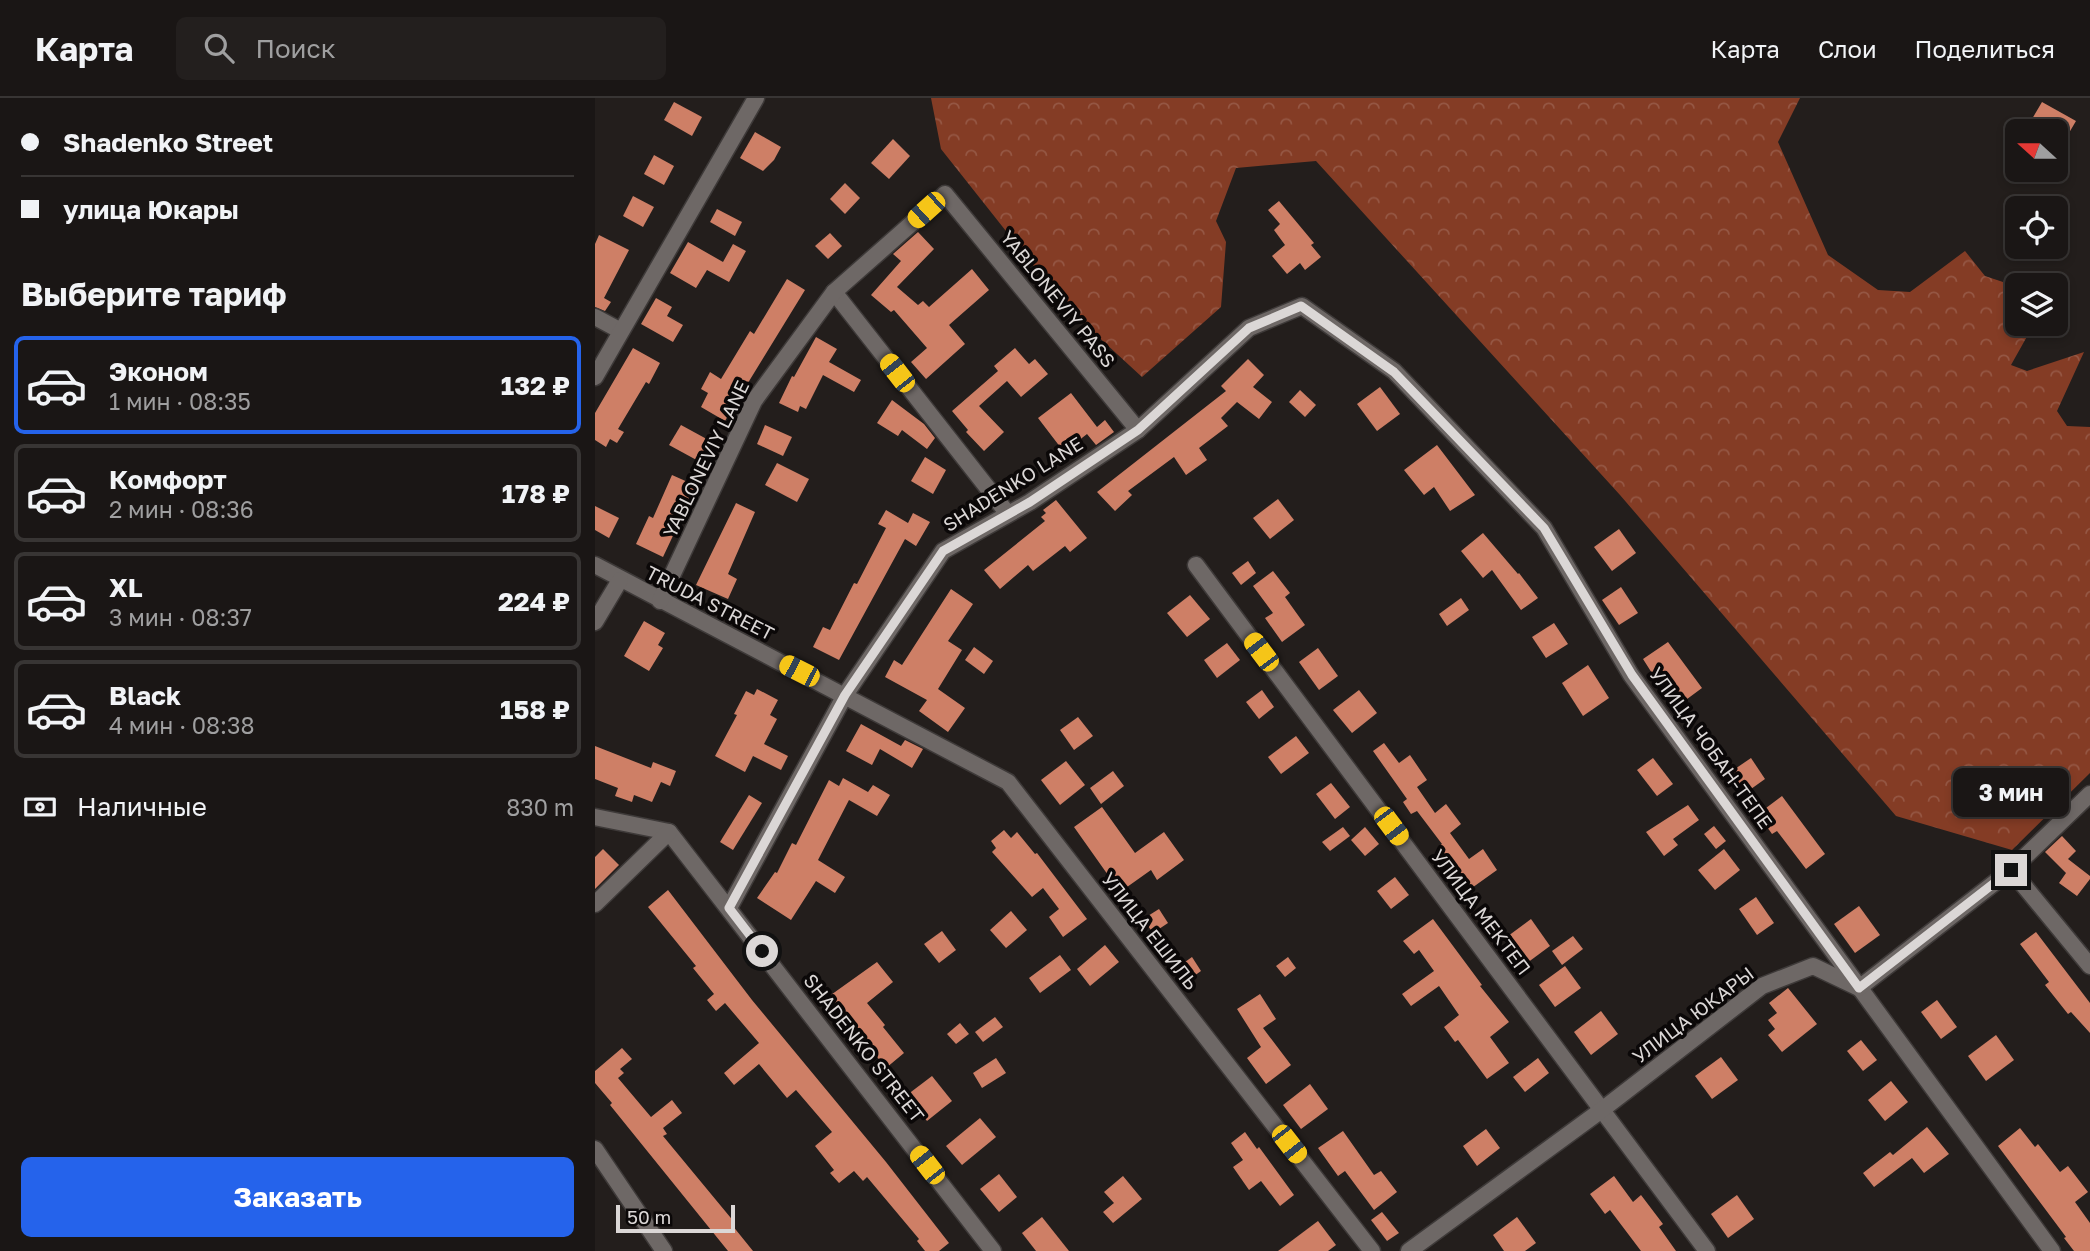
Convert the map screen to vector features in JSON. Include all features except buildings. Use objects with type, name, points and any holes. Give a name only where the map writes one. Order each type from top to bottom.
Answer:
[{"type":"street","points":[[595,377],[756,98]]},
{"type":"street","name":"YABLONEVIY LANE","points":[[660,601],[754,401],[834,292],[945,194]]},
{"type":"street","name":"YABLONEVIY PASS","points":[[945,194],[1138,430]]},
{"type":"street","points":[[834,292],[1008,514]]},
{"type":"street","name":"SHADENKO LANE","points":[[729,908],[845,695],[943,551],[1008,514],[1138,430],[1249,328],[1301,306]]},
{"type":"street","name":"УЛИЦА ЧОБАН-ТЕПЕ","points":[[1301,306],[1394,372],[1544,528],[1632,675],[2052,1251]]},
{"type":"street","points":[[595,317],[621,331]]},
{"type":"street","name":"TRUDA STREET","points":[[595,565],[845,695]]},
{"type":"street","name":"УЛИЦА МЕКТЕП","points":[[1196,565],[1707,1251]]},
{"type":"street","points":[[595,622],[620,580]]},
{"type":"street","name":"УЛИЦА ЕШИЛЬ","points":[[845,695],[1008,782],[1372,1251]]},
{"type":"street","points":[[1859,988],[2011,870],[2090,794]]},
{"type":"street","points":[[595,817],[669,832]]},
{"type":"street","points":[[595,904],[669,832]]},
{"type":"street","name":"SHADENKO STREET","points":[[669,832],[993,1251]]},
{"type":"street","points":[[2011,870],[2090,966]]},
{"type":"street","name":"УЛИЦА ЮКАРЫ","points":[[1409,1251],[1603,1110],[1762,986],[1813,966],[1859,988]]},
{"type":"street","points":[[595,1149],[664,1251]]},
{"type":"green space","points":[[931,98],[1800,98],[1778,142],[1828,255],[1878,290],[1910,292],[1965,251],[1985,276],[2005,283],[2005,336],[2027,336],[2011,365],[2027,371],[2084,352],[2057,411],[2067,426],[2090,427],[2090,773],[2012,850],[1896,816],[1620,495],[1316,161],[1236,168],[1216,221],[1226,242],[1221,307],[1142,377],[1067,308],[941,149]]},
{"type":"route","points":[[762,951],[729,908],[845,695],[943,551],[1030,502],[1138,430],[1249,328],[1301,306],[1394,372],[1544,528],[1632,675],[1859,988],[2011,870]]}]
